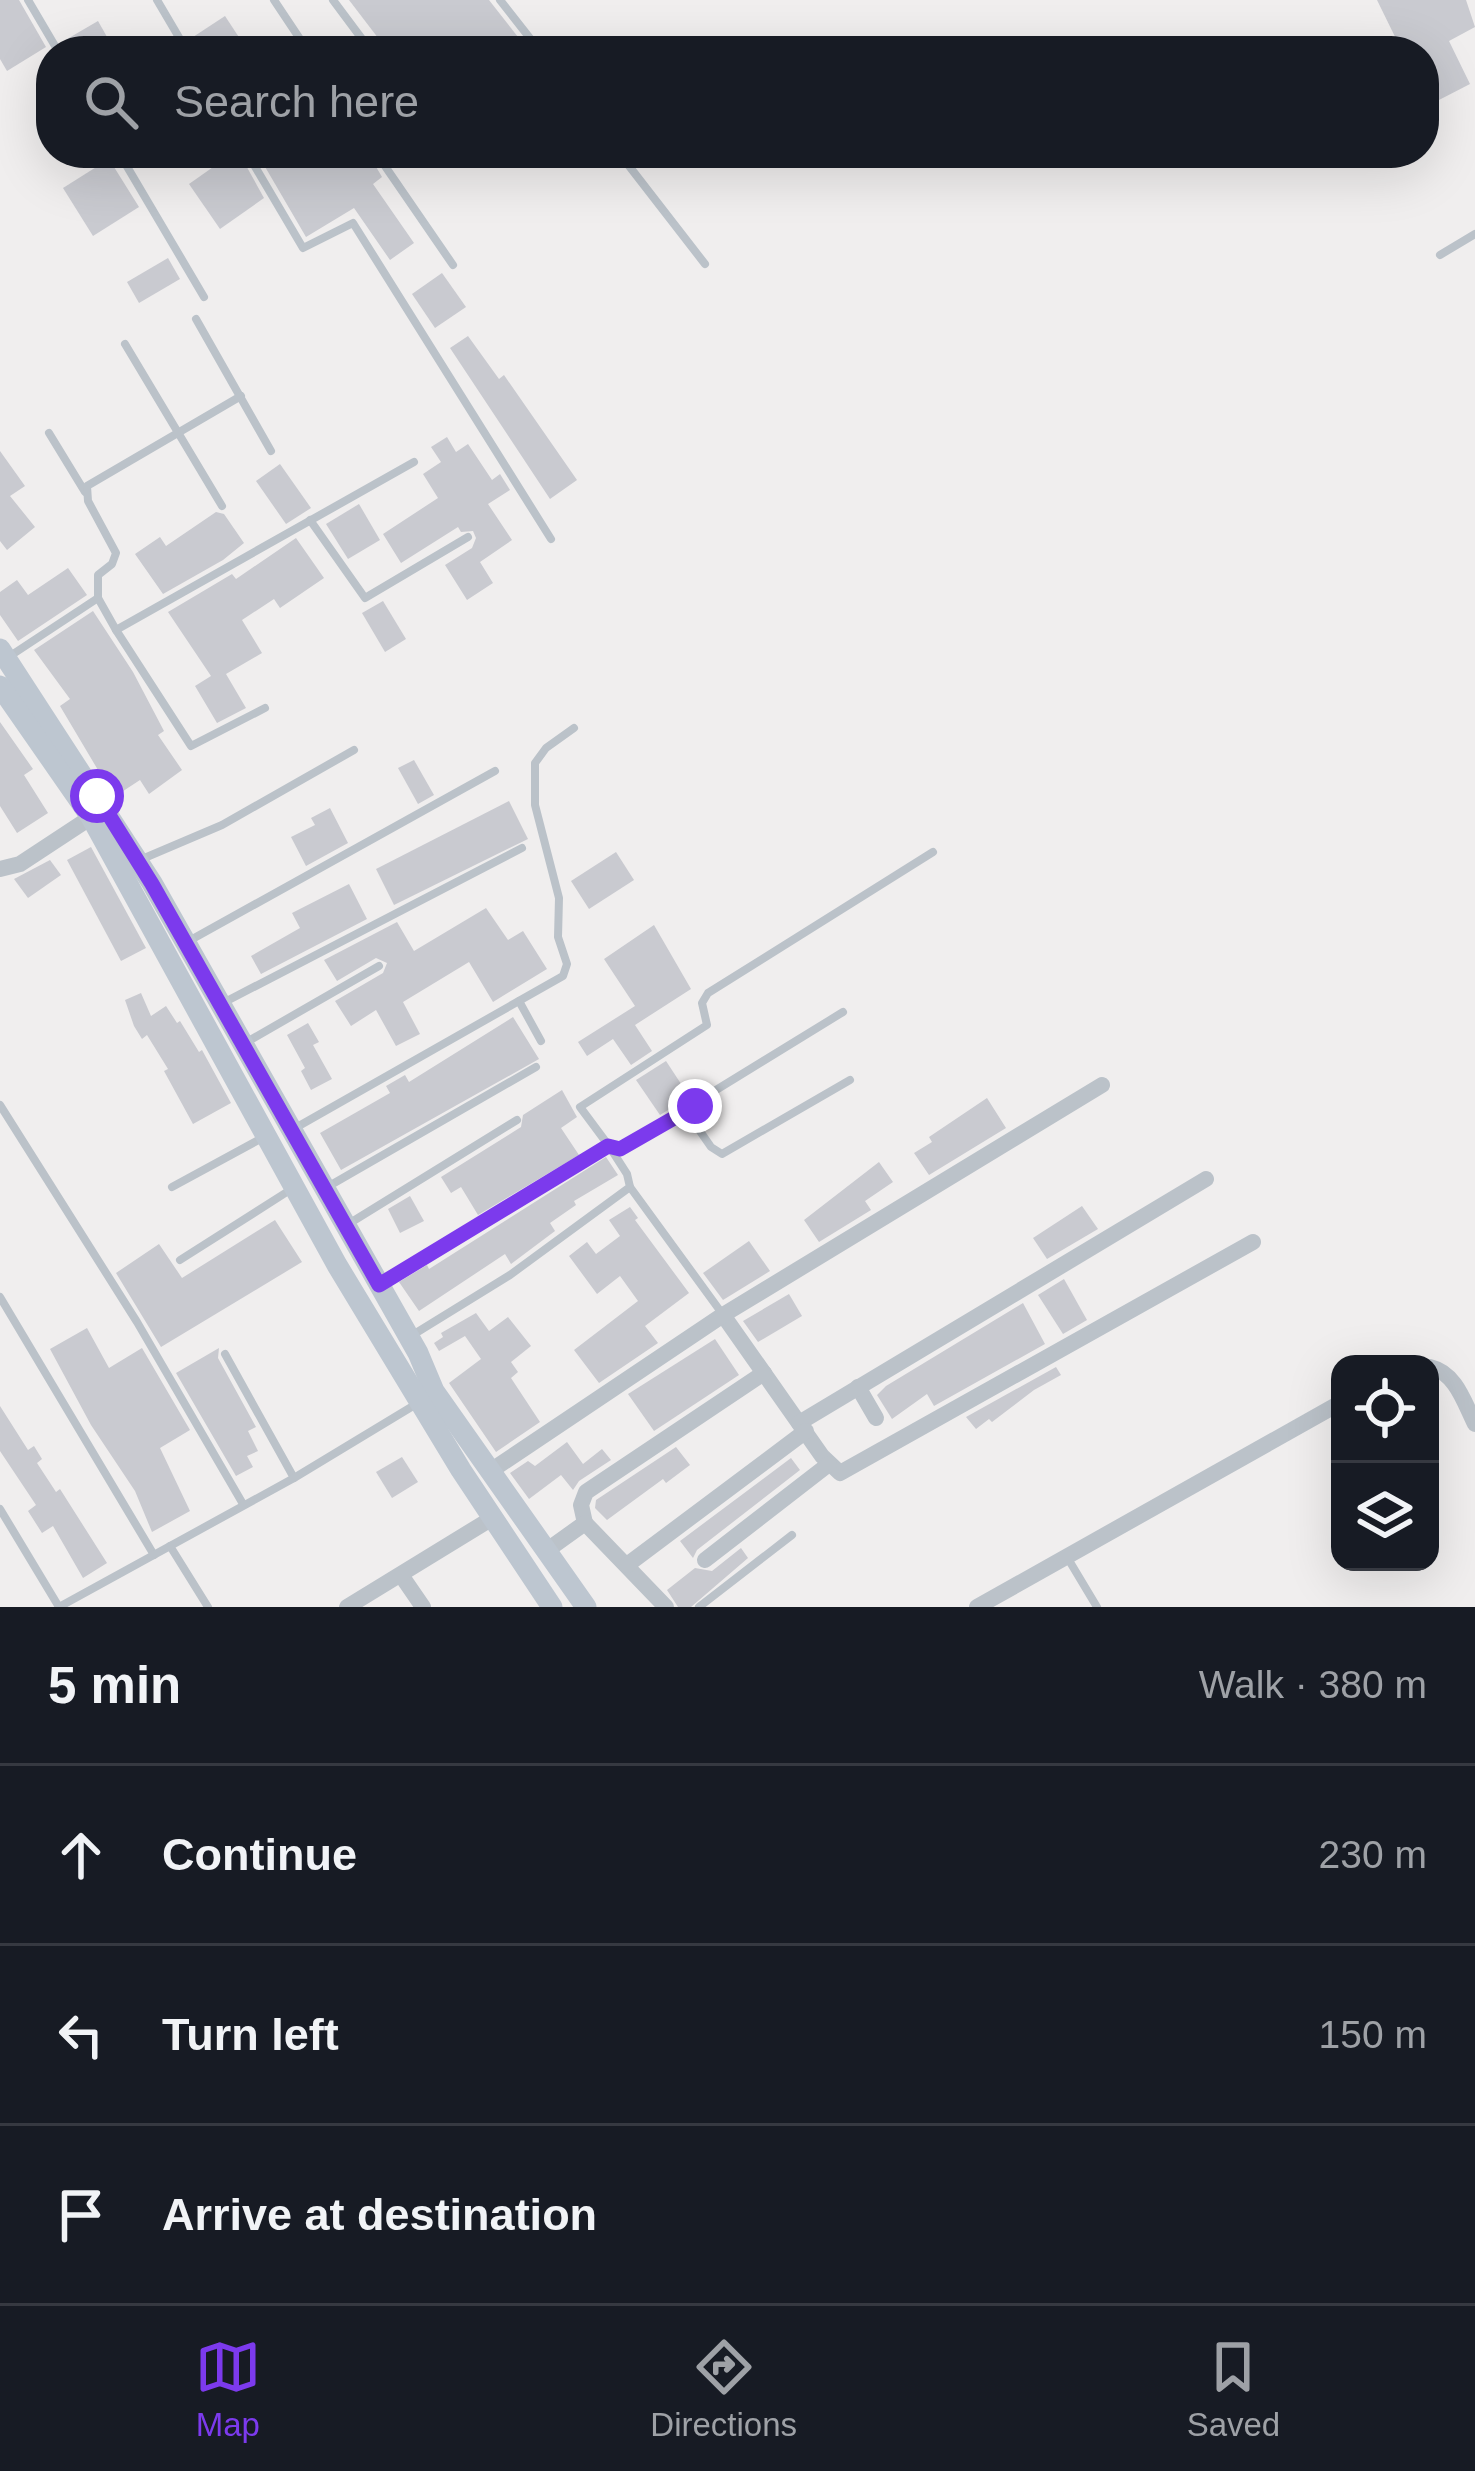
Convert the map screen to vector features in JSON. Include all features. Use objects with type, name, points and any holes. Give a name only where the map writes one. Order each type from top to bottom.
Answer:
[{"type":"main road","points":[[2,657],[98,812],[337,1265],[427,1396],[489,1472],[586,1607]]},
{"type":"main road","points":[[0,686],[137,861],[409,1337],[427,1396],[549,1606]]},
{"type":"street","points":[[0,868],[20,864],[98,812]]},
{"type":"street","points":[[489,1472],[723,1315],[1102,1084]]},
{"type":"street","points":[[627,1565],[858,1388],[1206,1179]]},
{"type":"street","points":[[723,1315],[840,1473],[1253,1242]]},
{"type":"street","points":[[1439,1369],[1454,1382],[1475,1424]]},
{"type":"street","points":[[667,1607],[585,1523],[581,1505],[586,1492],[764,1373]]},
{"type":"street","points":[[858,1388],[876,1418]]},
{"type":"street","points":[[977,1607],[1331,1407]]},
{"type":"street","points":[[705,1560],[829,1464]]},
{"type":"street","points":[[347,1607],[494,1517]]},
{"type":"street","points":[[545,1551],[585,1523]]},
{"type":"street","points":[[401,1575],[423,1607]]},
{"type":"lane","points":[[28,0],[49,36]]},
{"type":"lane","points":[[157,0],[178,36]]},
{"type":"lane","points":[[274,0],[298,36]]},
{"type":"lane","points":[[333,0],[360,36]]},
{"type":"lane","points":[[500,0],[528,36]]},
{"type":"lane","points":[[127,168],[204,297]]},
{"type":"lane","points":[[256,168],[303,248],[353,223],[551,539]]},
{"type":"lane","points":[[386,168],[453,265]]},
{"type":"lane","points":[[631,168],[705,264]]},
{"type":"lane","points":[[1440,255],[1475,234]]},
{"type":"lane","points":[[196,319],[271,452]]},
{"type":"lane","points":[[125,344],[222,506]]},
{"type":"lane","points":[[86,493],[92,481],[241,396]]},
{"type":"lane","points":[[49,434],[116,553],[112,564],[98,575],[98,598],[191,746],[265,708]]},
{"type":"lane","points":[[116,630],[414,462]]},
{"type":"lane","points":[[310,520],[364,598],[468,537]]},
{"type":"lane","points":[[2,657],[98,598]]},
{"type":"lane","points":[[290,1131],[563,976],[559,898],[535,805],[535,763],[546,748],[574,728]]},
{"type":"lane","points":[[137,861],[222,825],[354,750]]},
{"type":"lane","points":[[185,944],[495,771]]},
{"type":"lane","points":[[220,1005],[522,848]]},
{"type":"lane","points":[[723,1315],[630,1187],[627,1174],[582,1112],[583,1102],[707,1024],[702,1003],[708,993],[933,852]]},
{"type":"lane","points":[[242,1045],[379,966]]},
{"type":"lane","points":[[519,1001],[542,1041]]},
{"type":"lane","points":[[379,1285],[608,1146],[620,1149],[686,1111],[843,1012]]},
{"type":"lane","points":[[324,1189],[536,1067]]},
{"type":"lane","points":[[686,1111],[711,1147],[722,1154],[850,1080]]},
{"type":"lane","points":[[0,1105],[137,1322],[243,1504]]},
{"type":"lane","points":[[345,1226],[517,1120]]},
{"type":"lane","points":[[172,1187],[267,1135]]},
{"type":"lane","points":[[180,1260],[297,1186]]},
{"type":"lane","points":[[409,1337],[528,1263],[630,1187]]},
{"type":"lane","points":[[0,1297],[154,1555]]},
{"type":"lane","points":[[224,1354],[294,1478]]},
{"type":"lane","points":[[0,1509],[59,1607],[294,1478],[427,1396]]},
{"type":"lane","points":[[699,1607],[792,1535]]},
{"type":"lane","points":[[170,1546],[208,1607]]},
{"type":"lane","points":[[1066,1557],[1097,1607]]},
{"type":"building","points":[[0,0],[19,0],[40,36],[36,53],[7,71],[0,59]]},
{"type":"building","points":[[349,0],[489,0],[517,36],[377,36]]},
{"type":"building","points":[[1377,0],[1466,0],[1475,27],[1449,41],[1470,84],[1439,100],[1439,36],[1395,36]]},
{"type":"building","points":[[225,16],[238,36],[195,36]]},
{"type":"building","points":[[98,21],[106,36],[72,36]]},
{"type":"building","points":[[95,168],[115,168],[139,207],[93,236],[63,188]]},
{"type":"building","points":[[212,168],[247,168],[264,198],[220,229],[189,184]]},
{"type":"building","points":[[266,168],[377,168],[382,177],[373,184],[414,243],[390,260],[354,208],[306,237]]},
{"type":"building","points":[[168,258],[180,279],[139,303],[127,282]]},
{"type":"building","points":[[442,273],[466,307],[435,328],[412,294]]},
{"type":"building","points":[[468,336],[499,379],[504,375],[577,480],[550,499],[450,348]]},
{"type":"building","points":[[447,437],[456,452],[468,444],[492,480],[500,474],[510,490],[488,504],[512,540],[480,562],[493,583],[467,600],[445,565],[472,548],[473,531],[461,532],[458,527],[401,563],[383,534],[438,498],[423,474],[441,462],[431,447]]},
{"type":"building","points":[[0,451],[25,486],[10,496],[35,527],[7,550],[0,541]]},
{"type":"building","points":[[280,464],[311,508],[286,524],[256,481]]},
{"type":"building","points":[[359,504],[380,540],[348,559],[326,524]]},
{"type":"building","points":[[216,512],[224,514],[244,543],[163,594],[135,554],[160,537],[166,546]]},
{"type":"building","points":[[296,538],[324,578],[280,608],[274,599],[242,620],[262,653],[226,674],[246,708],[217,723],[195,686],[211,676],[168,612],[232,574],[236,579]]},
{"type":"building","points":[[68,568],[87,595],[18,641],[0,615],[0,592],[17,580],[28,595]]},
{"type":"building","points":[[383,601],[406,639],[385,652],[362,613]]},
{"type":"building","points":[[93,611],[133,672],[164,731],[158,735],[182,770],[149,794],[140,780],[114,797],[60,706],[70,699],[34,650]]},
{"type":"building","points":[[0,722],[33,769],[24,775],[48,813],[17,833],[0,806]]},
{"type":"building","points":[[414,760],[434,795],[418,804],[398,768]]},
{"type":"building","points":[[509,801],[528,839],[394,905],[376,869]]},
{"type":"building","points":[[330,808],[348,843],[306,866],[291,837],[315,825],[311,818]]},
{"type":"building","points":[[91,847],[146,948],[121,961],[67,860]]},
{"type":"building","points":[[616,852],[634,880],[589,909],[571,881]]},
{"type":"building","points":[[50,860],[61,875],[28,898],[14,879]]},
{"type":"building","points":[[349,884],[367,919],[261,974],[251,956],[300,928],[292,913]]},
{"type":"building","points":[[486,908],[508,940],[523,931],[547,969],[493,1002],[469,962],[403,1002],[420,1034],[396,1046],[376,1010],[351,1026],[335,1001],[383,973],[387,963],[376,958],[337,981],[324,960],[397,922],[414,951]]},
{"type":"building","points":[[654,925],[691,989],[635,1025],[652,1051],[631,1065],[613,1039],[587,1056],[578,1042],[635,1006],[604,959]]},
{"type":"building","points":[[141,993],[151,1016],[166,1006],[180,1021],[231,1103],[193,1124],[164,1071],[168,1069],[147,1035],[142,1039],[134,1026],[125,1000]]},
{"type":"building","points":[[513,1017],[539,1059],[341,1170],[320,1133],[390,1093],[386,1086],[405,1075],[409,1082]]},
{"type":"building","points":[[308,1023],[319,1042],[313,1045],[332,1079],[311,1090],[287,1035]]},
{"type":"building","points":[[666,1061],[687,1093],[660,1115],[636,1080]]},
{"type":"building","points":[[562,1090],[577,1117],[561,1128],[579,1155],[478,1215],[461,1187],[451,1193],[441,1177],[521,1127],[523,1115]]},
{"type":"building","points":[[987,1098],[1006,1128],[929,1175],[914,1153],[932,1142],[929,1137]]},
{"type":"building","points":[[606,1157],[618,1175],[574,1201],[576,1205],[550,1223],[555,1231],[511,1264],[505,1254],[419,1311],[399,1282],[427,1265],[429,1269]]},
{"type":"building","points":[[879,1162],[893,1182],[865,1201],[871,1210],[819,1242],[804,1220]]},
{"type":"building","points":[[410,1196],[424,1221],[400,1233],[388,1209]]},
{"type":"building","points":[[1082,1206],[1098,1229],[1047,1259],[1033,1238]]},
{"type":"building","points":[[630,1207],[689,1293],[645,1326],[658,1343],[599,1383],[574,1350],[638,1301],[620,1276],[597,1294],[569,1256],[587,1242],[596,1254],[620,1236],[609,1220]]},
{"type":"building","points":[[275,1220],[302,1262],[161,1347],[116,1273],[159,1244],[182,1278]]},
{"type":"building","points":[[749,1241],[770,1271],[723,1300],[703,1273]]},
{"type":"building","points":[[1064,1279],[1087,1320],[1063,1334],[1038,1295]]},
{"type":"building","points":[[789,1294],[802,1316],[758,1342],[743,1321]]},
{"type":"building","points":[[1023,1303],[1045,1344],[934,1406],[927,1394],[892,1419],[877,1395],[886,1386]]},
{"type":"building","points":[[476,1313],[489,1331],[508,1317],[531,1346],[511,1362],[518,1372],[511,1378],[540,1422],[496,1452],[449,1383],[481,1359],[465,1336],[439,1351],[434,1343],[443,1337],[441,1333]]},
{"type":"building","points":[[87,1328],[109,1368],[142,1348],[190,1430],[160,1448],[190,1511],[152,1532],[135,1491],[91,1425],[50,1349]]},
{"type":"building","points":[[715,1339],[739,1375],[654,1431],[628,1394]]},
{"type":"building","points":[[219,1348],[218,1358],[256,1427],[248,1431],[258,1451],[247,1456],[253,1467],[236,1476],[176,1373]]},
{"type":"building","points":[[1056,1367],[1061,1375],[992,1422],[989,1419],[976,1429],[966,1417]]},
{"type":"building","points":[[0,1406],[28,1450],[34,1446],[42,1459],[37,1463],[56,1492],[60,1489],[107,1563],[83,1578],[53,1526],[42,1533],[28,1511],[36,1505],[0,1451]]},
{"type":"building","points":[[567,1442],[583,1464],[602,1449],[611,1460],[573,1490],[561,1475],[529,1499],[510,1473],[528,1461],[535,1466]]},
{"type":"building","points":[[676,1447],[690,1465],[607,1520],[595,1508],[596,1500]]},
{"type":"building","points":[[402,1457],[418,1482],[392,1498],[376,1472]]},
{"type":"building","points":[[791,1458],[800,1470],[697,1550],[693,1558],[680,1541]]},
{"type":"building","points":[[741,1548],[748,1558],[691,1607],[678,1607],[667,1590],[695,1568],[712,1571]]},
{"type":"route","points":[[97,796],[152,884],[379,1285],[608,1146],[620,1149],[695,1106]]}]
